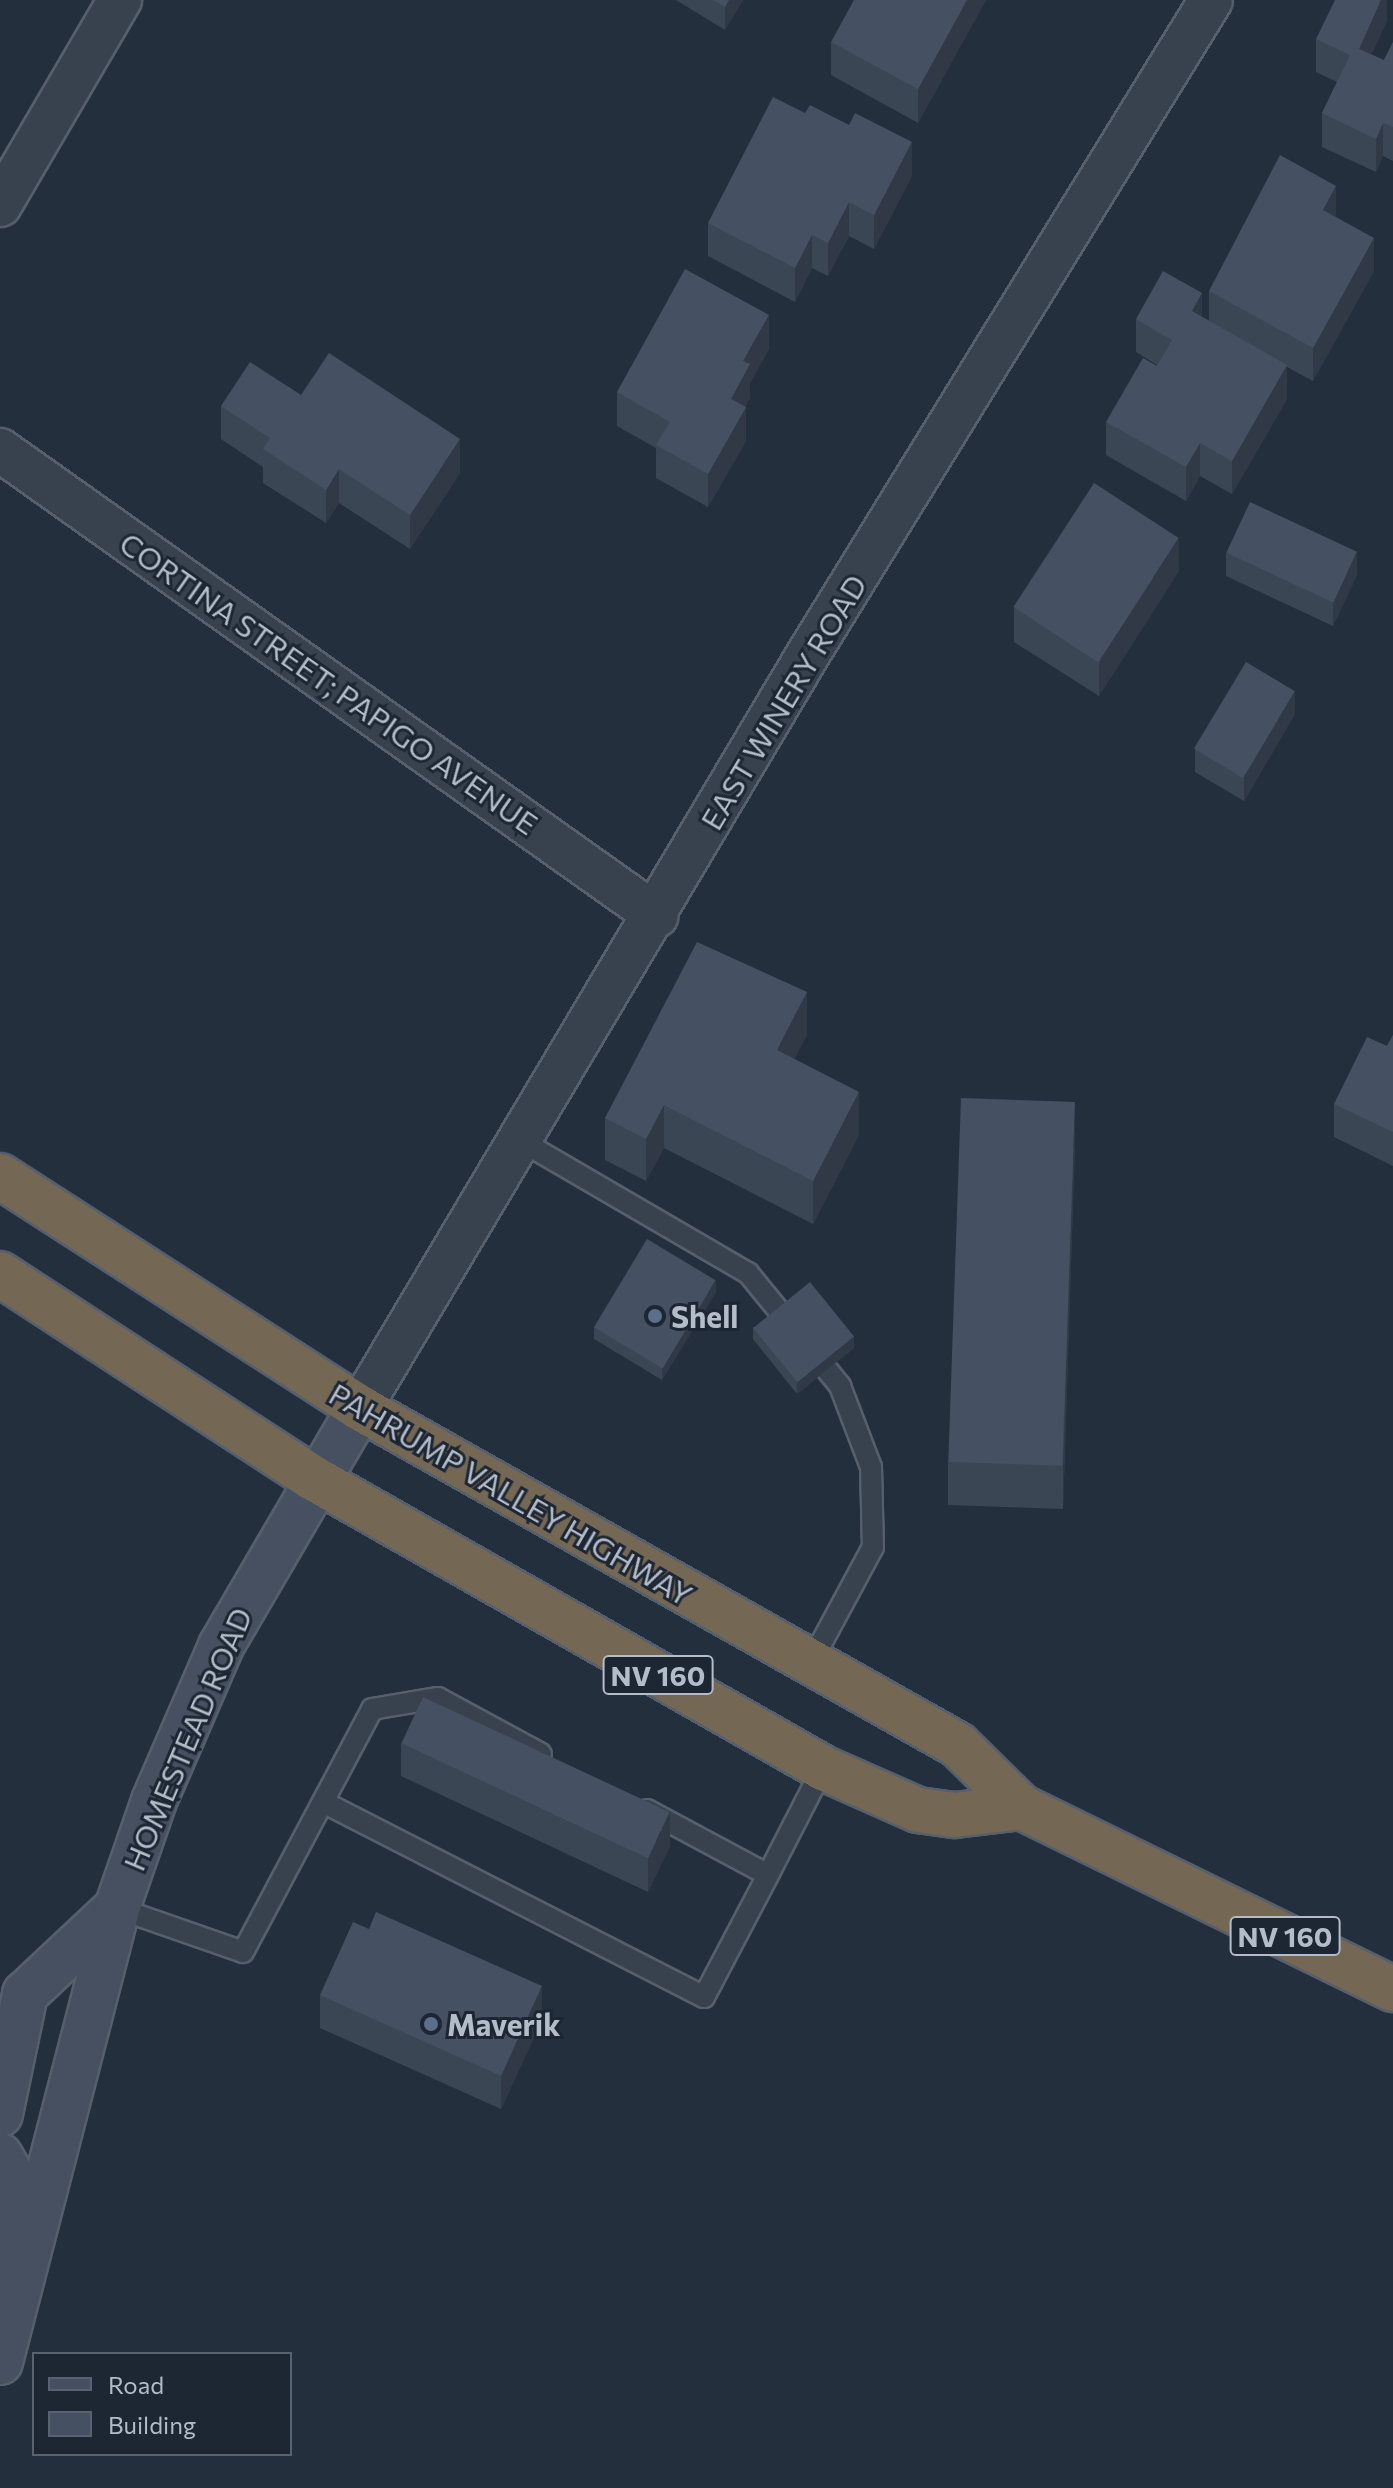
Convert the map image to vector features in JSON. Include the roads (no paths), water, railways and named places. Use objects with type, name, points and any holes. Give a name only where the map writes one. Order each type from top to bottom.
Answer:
[{"type":"highway","name":"PAHRUMP VALLEY HIGHWAY","points":[[0,1176],[360,1408],[958,1745],[1021,1807],[1393,1989]]},
{"type":"highway","name":"NV 160","points":[[0,1274],[313,1478],[823,1768],[918,1810],[955,1815],[1021,1807]]},
{"type":"main road","name":"HOMESTEAD ROAD","points":[[7,2344],[117,1908],[221,1646],[313,1478],[360,1408]]},
{"type":"main road","name":"HOMESTEAD ROAD","points":[[0,2114],[25,1994],[117,1908]]},
{"type":"main road","points":[[0,2156],[12,2177],[0,2271]]},
{"type":"main road","points":[[0,2284],[7,2344]]},
{"type":"street","points":[[0,205],[120,0]]},
{"type":"street","name":"EAST WINERY ROAD","points":[[360,1408],[657,916],[807,656],[1211,0]]},
{"type":"street","name":"CORTINA STREET; PAPIGO AVENUE","points":[[0,450],[657,916]]},
{"type":"lane","points":[[521,1141],[748,1273],[840,1386],[871,1467],[873,1547],[810,1664]]},
{"type":"lane","points":[[117,1908],[243,1952],[372,1709],[438,1698],[562,1765]]},
{"type":"lane","points":[[323,1802],[704,1997],[823,1768]]},
{"type":"lane","points":[[630,1801],[768,1875]]},
{"type":"place","name":"Shell","points":[[655,1316]]},
{"type":"place","name":"Maverik","points":[[431,2024]]}]
